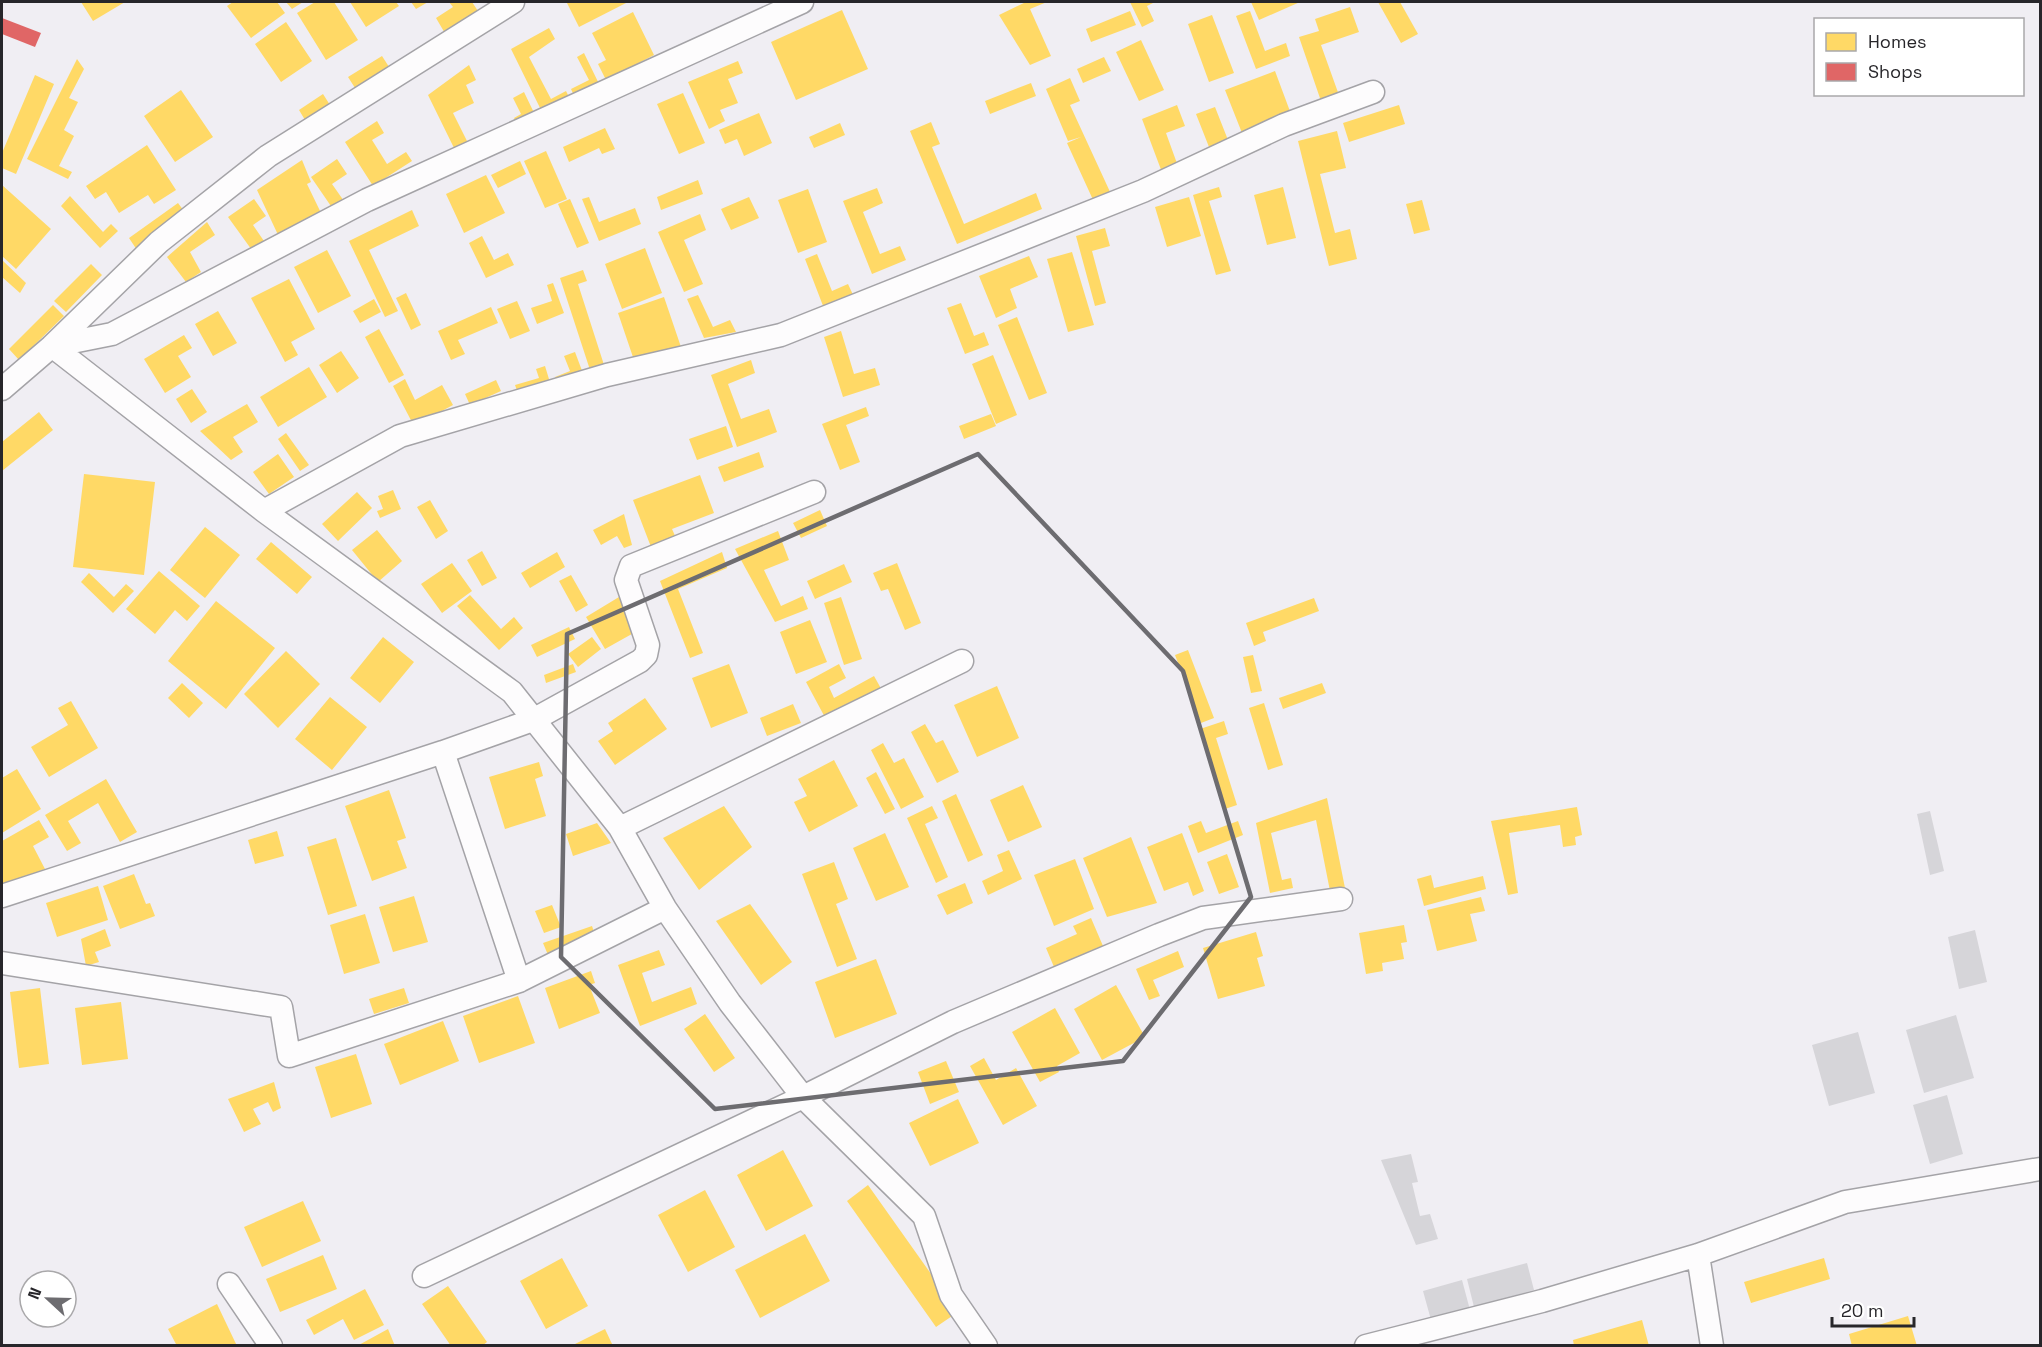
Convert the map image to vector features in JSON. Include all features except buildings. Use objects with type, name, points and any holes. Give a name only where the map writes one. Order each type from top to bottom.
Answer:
[{"type":"street","points":[[2,388],[52,346],[159,242],[268,156],[513,2]]},
{"type":"street","points":[[52,346],[112,334],[367,200],[802,2]]},
{"type":"street","points":[[264,511],[400,436],[608,375],[781,335],[1143,191],[1284,125],[1373,92]]},
{"type":"street","points":[[52,346],[264,511],[512,692],[620,828],[665,908],[730,1003],[803,1097],[924,1216],[951,1295],[986,1346]]},
{"type":"street","points":[[2,896],[443,752],[533,720],[640,661],[646,655],[648,645],[626,580],[631,566],[814,492]]},
{"type":"street","points":[[620,828],[962,661]]},
{"type":"street","points":[[443,752],[519,981]]},
{"type":"street","points":[[424,1276],[803,1097],[953,1022],[1203,918],[1341,899]]},
{"type":"street","points":[[2,963],[281,1007],[289,1056],[519,981],[665,908]]},
{"type":"street","points":[[1366,1346],[1542,1301],[1698,1255],[1845,1202],[2040,1169]]},
{"type":"street","points":[[1698,1255],[1712,1346]]},
{"type":"street","points":[[229,1284],[271,1346]]},
{"type":"highlighted area","points":[[978,454],[1183,671],[1251,897],[1123,1061],[715,1109],[561,957],[567,634]]}]
